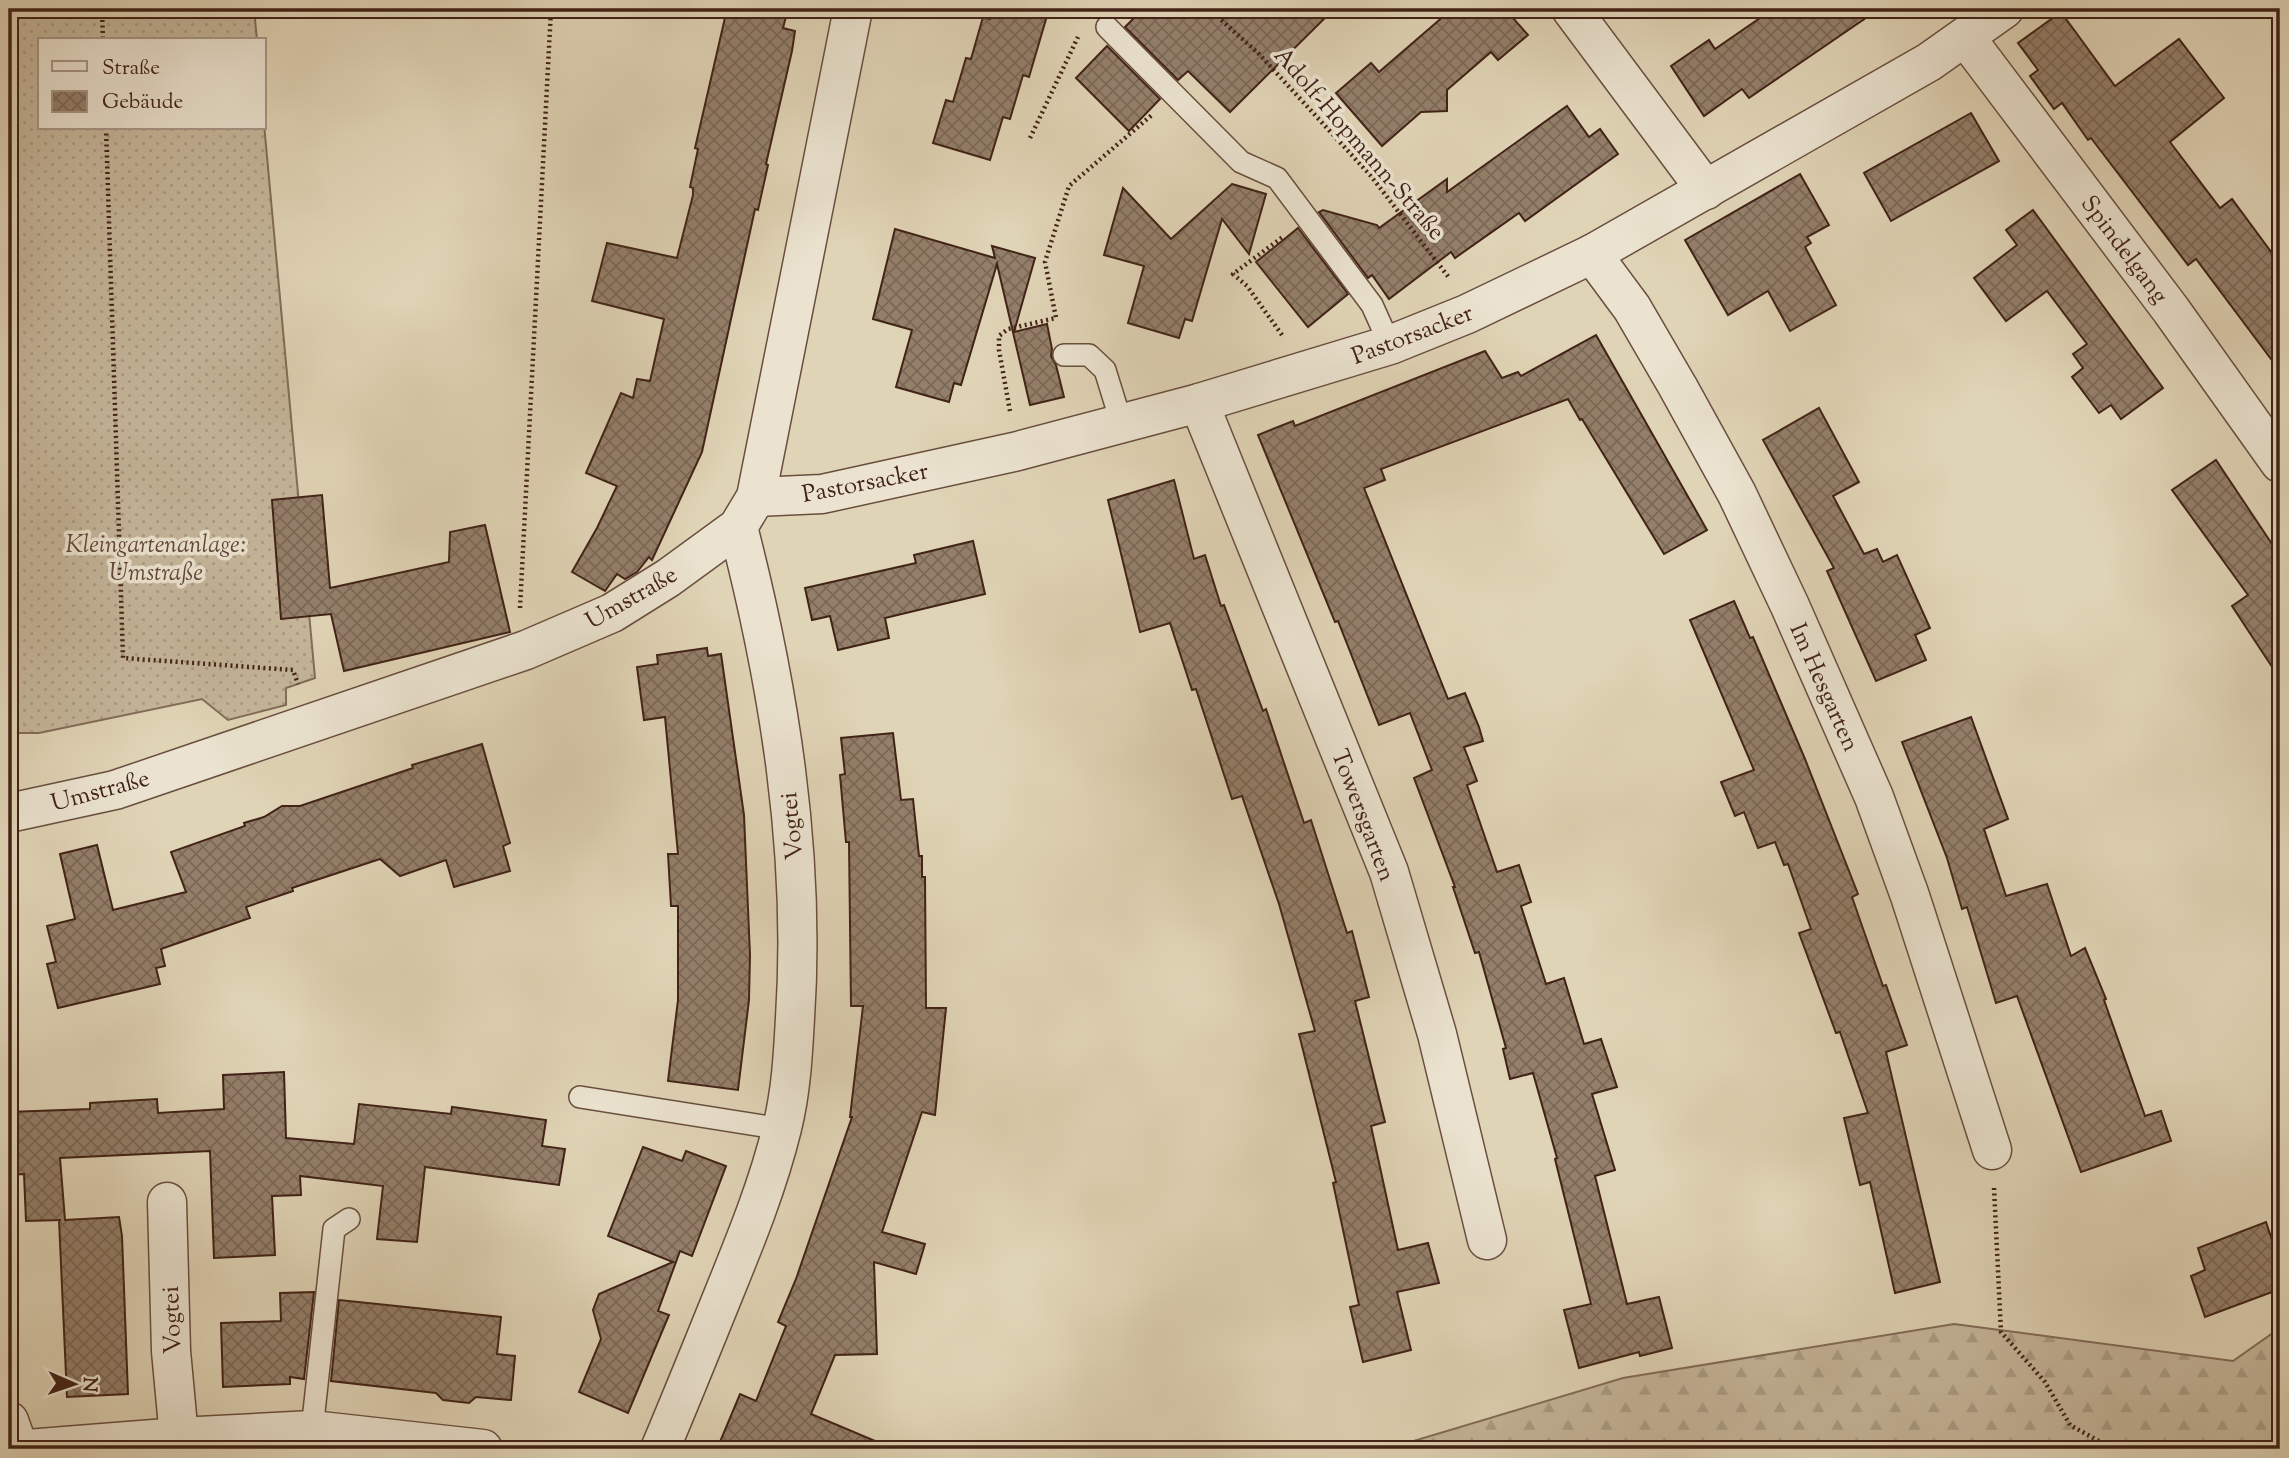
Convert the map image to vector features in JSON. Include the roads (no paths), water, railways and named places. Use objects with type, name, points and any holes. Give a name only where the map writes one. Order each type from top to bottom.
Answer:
[{"type":"street","points":[[747,512],[853,9]]},
{"type":"street","points":[[1571,9],[1706,190]]},
{"type":"street","name":"Pastorsacker","points":[[747,512],[1122,425],[1390,345],[1467,314],[1592,254],[1929,62],[2004,9]]},
{"type":"street","name":"Spindelgang","points":[[1966,38],[2171,310],[2280,463]]},
{"type":"street","name":"Im Hesgarten","points":[[1592,254],[1632,308],[1678,387],[1737,494],[1790,607],[1874,797],[1910,896],[1992,1150]]},
{"type":"street","name":"Towersgarten","points":[[1199,403],[1388,872],[1437,1034],[1487,1240]]},
{"type":"street","name":"Umstraße","points":[[9,813],[115,790],[526,650],[612,613],[668,578],[747,512]]},
{"type":"street","name":"Vogtei","points":[[660,1449],[753,1220],[782,1129],[791,1082],[798,973],[794,852],[781,732],[754,592],[747,512]]},
{"type":"street","name":"Vogtei","points":[[167,1202],[171,1351],[179,1437]]},
{"type":"street","points":[[9,1421],[19,1449]]},
{"type":"street","points":[[27,1449],[312,1430],[483,1449]]},
{"type":"lane","points":[[1107,27],[1241,162],[1278,178],[1372,305],[1390,345]]},
{"type":"lane","points":[[1065,355],[1089,355],[1105,370],[1122,425]]},
{"type":"lane","points":[[580,1097],[782,1129]]},
{"type":"lane","points":[[312,1430],[334,1229],[349,1219]]},
{"type":"park label","name":"Kleingartenanlage: Umstraße","points":[[156,558]]}]
